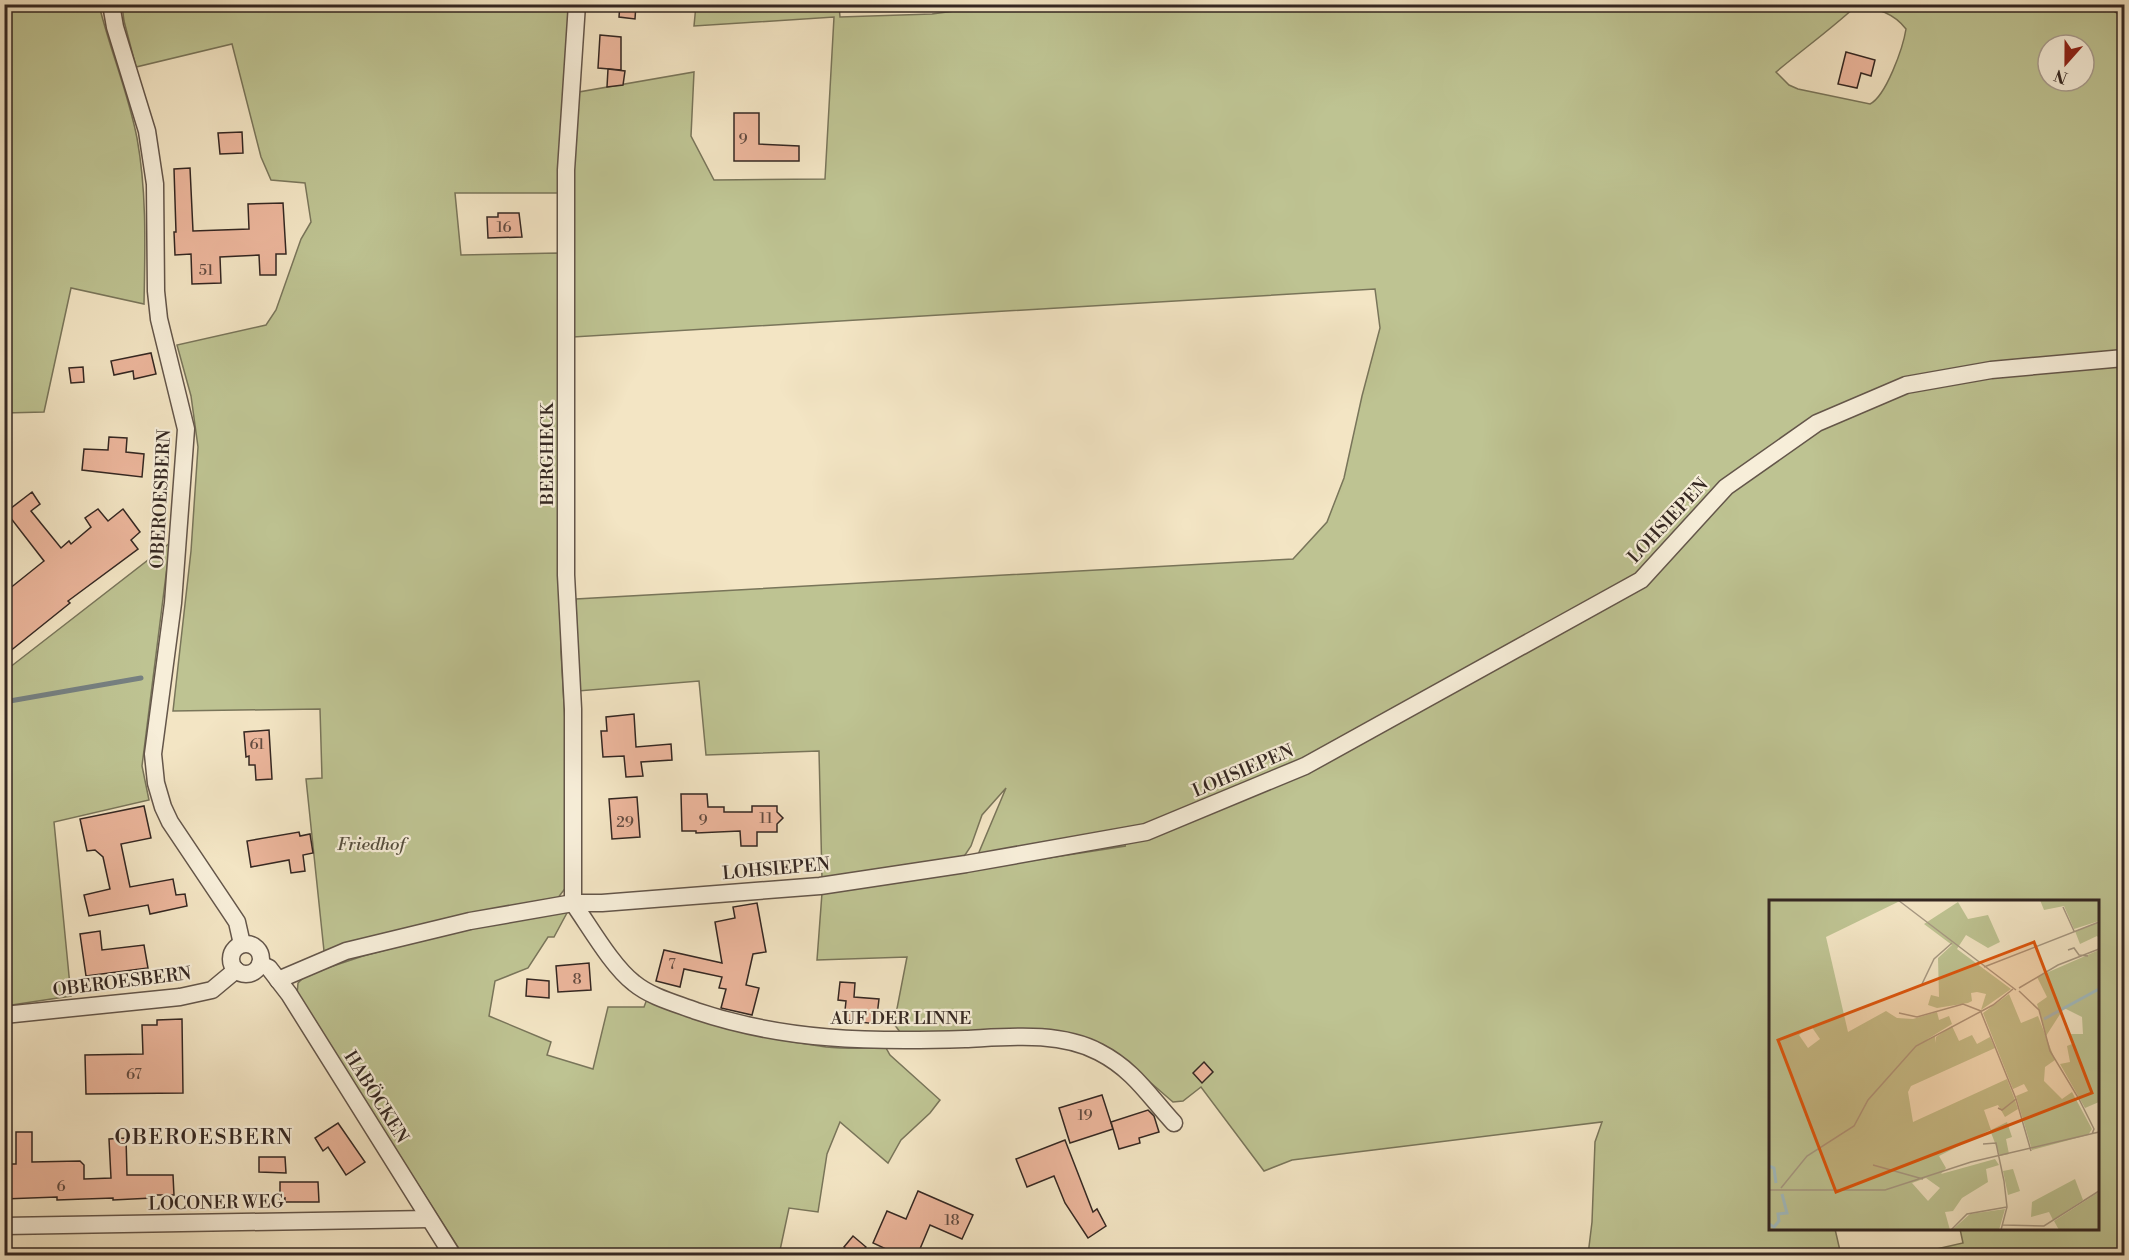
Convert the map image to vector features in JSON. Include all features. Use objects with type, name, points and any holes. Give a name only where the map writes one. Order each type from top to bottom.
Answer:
[{"type":"street","name":"OBEROESBERN","points":[[111,4],[115,27],[147,131],[155,184],[156,291],[159,319],[186,429],[173,603],[153,754],[156,783],[170,822],[237,922],[242,944]]},
{"type":"street","name":"BERGHECK","points":[[573,903],[573,709],[566,575],[566,170],[577,4]]},
{"type":"street","points":[[2119,4],[2124,7]]},
{"type":"street","name":"LOHSIEPEN","points":[[278,980],[346,951],[470,921],[573,903],[820,886],[966,864],[1146,832],[1305,766],[1641,580],[1726,487],[1817,423],[1906,385],[1992,370],[2124,358]]},
{"type":"street","name":"AUF DER LINNE","points":[[573,903],[611,957],[633,982],[652,994],[681,1006],[749,1027],[839,1040],[887,1041],[1009,1037],[1058,1039],[1080,1044],[1099,1052],[1121,1066],[1141,1083],[1174,1124]]},
{"type":"street","points":[[242,944],[256,948],[261,956],[260,964],[258,968],[247,974],[236,970],[232,956],[234,950],[242,944]]},
{"type":"street","name":"HABÖCKEN","points":[[260,964],[269,968],[278,980],[453,1256]]},
{"type":"street","name":"OBEROESBERN","points":[[4,1015],[180,997],[212,990],[236,970]]},
{"type":"street","name":"LOCONER WEG","points":[[4,1226],[429,1219]]},
{"type":"green space","points":[[5,4],[99,5],[133,121],[142,179],[145,221],[144,304],[71,288],[44,412],[5,413]]},
{"type":"green space","points":[[1007,4],[2124,5],[2124,1255],[1910,1255],[1963,1243],[1960,1230],[2099,1230],[2099,900],[1769,900],[1769,1230],[1835,1230],[1841,1255],[1588,1255],[1592,1222],[1595,1142],[1602,1122],[1292,1160],[1264,1171],[1201,1087],[1183,1101],[1173,1102],[1136,1070],[1092,1041],[903,1036],[894,1024],[907,957],[817,960],[822,893],[1126,846],[977,857],[1006,788],[982,815],[971,846],[963,858],[822,879],[819,751],[706,755],[699,681],[578,691],[576,599],[1293,559],[1327,522],[1344,478],[1380,328],[1375,289],[573,337],[572,166],[579,92],[694,72],[691,136],[714,180],[825,179],[834,17],[694,26],[696,5],[839,5],[840,17],[932,14]],"holes":[[[1855,7],[1883,12],[1895,18],[1906,29],[1888,82],[1870,104],[1798,89],[1789,85],[1776,72]]]},
{"type":"green space","name":"Friedhof","points":[[122,5],[572,5],[559,193],[455,193],[461,255],[558,253],[561,652],[567,756],[567,886],[557,899],[435,923],[324,951],[306,779],[322,778],[320,709],[173,711],[191,551],[198,447],[191,396],[177,345],[266,325],[276,310],[301,239],[311,222],[305,183],[271,180],[261,157],[232,44],[136,67]]},
{"type":"green space","points":[[170,543],[142,766],[149,800],[54,822],[71,996],[5,1006],[5,671]]},
{"type":"green space","points":[[568,911],[554,937],[548,937],[528,968],[495,981],[489,1016],[551,1042],[547,1055],[593,1069],[608,1007],[644,1007],[647,999],[712,1023],[780,1040],[833,1048],[886,1048],[890,1055],[940,1100],[930,1113],[901,1140],[888,1163],[840,1122],[827,1154],[818,1212],[789,1208],[779,1255],[463,1255],[297,995],[298,983],[306,975],[363,956],[461,930]]},
{"type":"building","points":[[620,4],[636,4],[635,19],[619,17]]},
{"type":"building","points":[[600,35],[621,37],[621,70],[598,68]]},
{"type":"building","points":[[1846,52],[1875,60],[1871,76],[1861,73],[1857,88],[1838,84]]},
{"type":"building","points":[[608,69],[625,71],[623,85],[607,87]]},
{"type":"building","points":[[734,113],[759,113],[759,144],[799,146],[799,161],[734,161]]},
{"type":"building","points":[[242,132],[243,153],[220,154],[218,133]]},
{"type":"building","points":[[190,168],[193,231],[249,229],[248,204],[283,203],[286,254],[276,254],[276,275],[260,275],[259,255],[220,257],[221,283],[192,284],[191,254],[175,255],[174,232],[176,232],[174,169]]},
{"type":"building","points":[[498,213],[519,213],[522,237],[488,238],[487,217],[498,217]]},
{"type":"building","points":[[151,353],[156,374],[134,379],[133,371],[114,375],[111,361]]},
{"type":"building","points":[[83,367],[84,382],[71,383],[69,368]]},
{"type":"building","points":[[109,437],[127,438],[126,452],[144,454],[142,477],[82,470],[84,449],[108,450]]},
{"type":"building","points":[[32,492],[40,504],[31,511],[61,548],[69,541],[71,544],[91,527],[85,518],[98,509],[108,521],[123,509],[140,532],[131,540],[138,549],[68,601],[70,603],[4,656],[4,593],[44,561],[6,512]]},
{"type":"building","points":[[634,714],[636,747],[671,744],[672,760],[641,762],[643,776],[626,777],[624,756],[603,757],[601,731],[607,731],[606,717]]},
{"type":"building","points":[[269,730],[272,779],[256,780],[255,765],[249,765],[249,756],[246,757],[244,732]]},
{"type":"building","points":[[681,794],[707,794],[708,807],[724,807],[724,812],[752,812],[752,806],[777,806],[777,812],[783,818],[777,824],[777,832],[757,832],[757,846],[741,846],[740,831],[696,833],[696,831],[682,831]]},
{"type":"building","points":[[637,797],[640,837],[612,839],[609,799]]},
{"type":"building","points":[[144,806],[151,838],[121,844],[130,887],[173,879],[176,895],[185,894],[187,906],[150,914],[148,905],[89,916],[84,895],[110,889],[103,857],[95,850],[87,851],[80,819]]},
{"type":"building","points":[[299,832],[300,836],[310,834],[313,853],[303,855],[305,871],[291,873],[289,860],[251,867],[247,841]]},
{"type":"building","points":[[757,903],[766,952],[753,954],[746,985],[759,988],[752,1015],[721,1008],[726,989],[719,988],[722,977],[684,969],[680,987],[656,981],[664,950],[722,963],[715,922],[735,918],[733,907]]},
{"type":"building","points":[[100,931],[102,950],[144,945],[148,968],[86,976],[80,934]]},
{"type":"building","points":[[589,963],[591,990],[558,992],[556,966]]},
{"type":"building","points":[[527,979],[549,981],[549,998],[526,996]]},
{"type":"building","points":[[840,982],[855,983],[854,997],[879,999],[876,1024],[844,1020],[846,1001],[838,1000]]},
{"type":"building","points":[[182,1019],[183,1093],[86,1094],[85,1055],[143,1054],[142,1025],[157,1025],[157,1020]]},
{"type":"building","points":[[1204,1062],[1213,1072],[1202,1083],[1193,1073]]},
{"type":"building","points":[[1102,1095],[1113,1129],[1070,1143],[1059,1108]]},
{"type":"building","points":[[1148,1110],[1154,1116],[1159,1132],[1139,1138],[1140,1143],[1119,1149],[1111,1122]]},
{"type":"building","points":[[338,1123],[365,1162],[346,1175],[328,1147],[323,1151],[315,1138]]},
{"type":"building","points":[[16,1132],[32,1132],[32,1162],[80,1161],[84,1165],[84,1179],[111,1178],[109,1139],[126,1138],[127,1175],[173,1175],[174,1195],[113,1200],[113,1198],[57,1200],[57,1197],[4,1199],[4,1164],[16,1164]]},
{"type":"building","points":[[1065,1140],[1093,1212],[1097,1209],[1106,1226],[1088,1238],[1065,1203],[1054,1176],[1027,1187],[1016,1159]]},
{"type":"building","points":[[259,1157],[285,1157],[286,1173],[259,1172]]},
{"type":"building","points":[[280,1182],[318,1182],[319,1202],[285,1202],[285,1198],[280,1199]]},
{"type":"building","points":[[918,1191],[973,1215],[962,1239],[930,1225],[917,1256],[901,1256],[873,1243],[887,1211],[906,1219]]},
{"type":"building","points":[[853,1236],[866,1247],[859,1256],[854,1256],[844,1247]]},
{"type":"waterway","points":[[4,702],[141,678]]},
{"type":"district","name":"OBEROESBERN","points":[[204,1138]]}]
